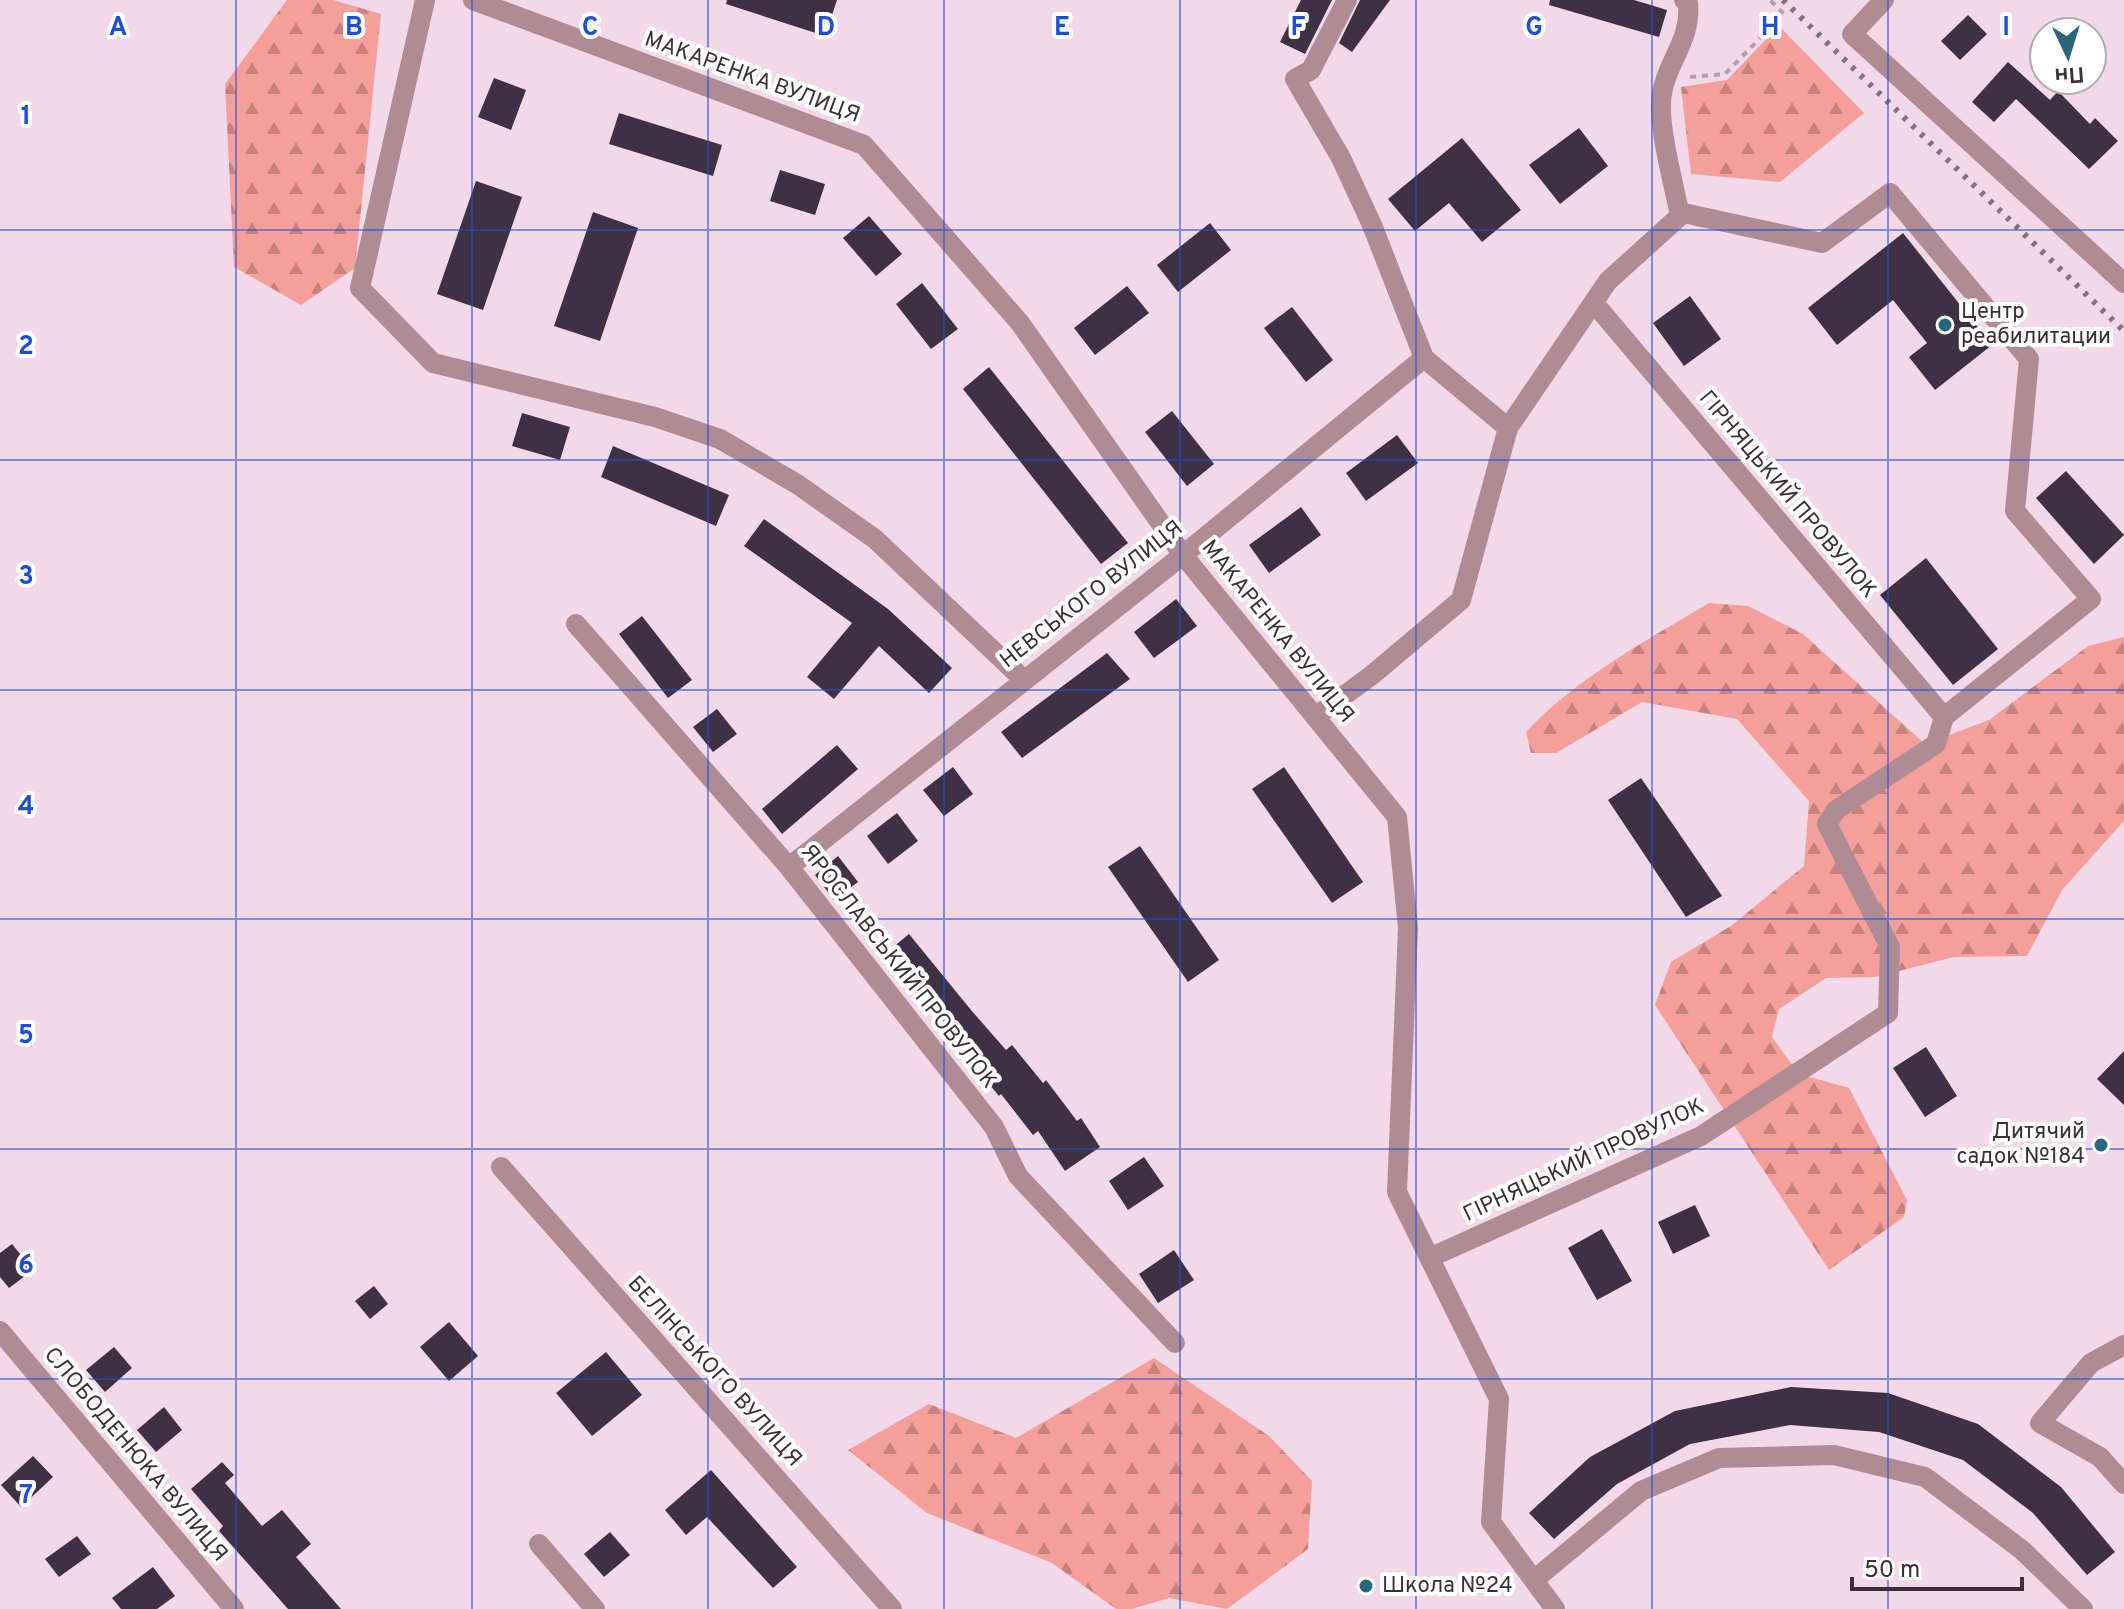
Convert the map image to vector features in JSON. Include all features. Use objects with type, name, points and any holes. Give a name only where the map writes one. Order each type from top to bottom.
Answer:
[{"type":"street","points":[[425,0],[360,288],[433,363],[655,417],[720,439],[797,484],[875,539],[1023,679]]},
{"type":"street","name":"МАКАРЕНКА ВУЛИЦЯ","points":[[473,0],[864,145],[1020,323],[1183,555],[1397,817],[1408,928],[1397,1192],[1499,1399],[1491,1522],[1555,1609]]},
{"type":"street","points":[[1347,0],[1311,70],[1295,79],[1341,158],[1372,225],[1424,358],[1508,428]]},
{"type":"street","points":[[1884,0],[1852,34],[2124,283]]},
{"type":"street","points":[[1315,717],[1372,675],[1461,600],[1508,428],[1608,281],[1680,216],[1661,104],[1667,79],[1690,26],[1682,1]]},
{"type":"street","name":"ГІРНЯЦЬКИЙ ПРОВУЛОК","points":[[1429,1258],[1701,1136],[1888,1013],[1890,947],[1827,824],[1836,810],[1936,744],[1944,717],[2091,599],[2015,511],[2029,359],[1890,193],[1822,243],[1679,212]]},
{"type":"street","name":"ГІРНЯЦЬКИЙ ПРОВУЛОК","points":[[1594,303],[1944,717]]},
{"type":"street","name":"НЕВСЬКОГО ВУЛИЦЯ","points":[[789,867],[1183,555],[1424,358]]},
{"type":"street","name":"ЯРОСЛАВСЬКИЙ ПРОВУЛОК","points":[[576,624],[789,867],[994,1127],[1018,1176],[1175,1343]]},
{"type":"street","name":"БЕЛІНСЬКОГО ВУЛИЦЯ","points":[[501,1167],[892,1609]]},
{"type":"street","name":"СЛОБОДЕНЮКА ВУЛИЦЯ","points":[[0,1331],[234,1609]]},
{"type":"street","points":[[2124,1345],[2091,1363],[2040,1423],[2100,1457],[2124,1484]]},
{"type":"street","points":[[1534,1580],[1641,1491],[1719,1458],[1834,1455],[1925,1477],[2022,1550],[2083,1609]]},
{"type":"street","points":[[539,1544],[595,1609]]},
{"type":"path","points":[[1667,79],[1725,74],[1784,14],[1770,0]]},
{"type":"green space","points":[[287,0],[333,0],[381,14],[355,268],[301,305],[234,267],[225,84]]},
{"type":"green space","points":[[1779,26],[1864,113],[1780,182],[1691,174],[1681,87],[1727,80]]},
{"type":"green space","points":[[1709,603],[1748,606],[1803,634],[1925,744],[1989,720],[2088,646],[2124,637],[2124,821],[2062,890],[2027,956],[1954,957],[1875,977],[1826,978],[1779,1009],[1772,1037],[1799,1074],[1849,1088],[1907,1200],[1904,1217],[1829,1270],[1655,1005],[1671,962],[1731,926],[1804,866],[1809,801],[1737,719],[1642,702],[1556,753],[1531,753],[1526,732],[1589,677]]},
{"type":"green space","points":[[1154,1358],[1269,1436],[1312,1481],[1308,1549],[1227,1609],[1169,1598],[1132,1609],[1116,1609],[1052,1563],[927,1513],[848,1450],[929,1404],[1016,1438]]},
{"type":"building","points":[[727,0],[837,0],[825,36],[726,4]]},
{"type":"building","points":[[1301,0],[1332,0],[1305,54],[1280,42]]},
{"type":"building","points":[[1360,0],[1390,0],[1352,52],[1339,43]]},
{"type":"building","points":[[1550,0],[1634,0],[1667,10],[1659,37],[1549,5]]},
{"type":"building","points":[[1968,15],[1987,34],[1960,60],[1941,41]]},
{"type":"building","points":[[2008,62],[2028,80],[2028,96],[2046,96],[2050,100],[2054,96],[2063,96],[2090,124],[2095,118],[2118,141],[2089,169],[2016,99],[1994,122],[1972,102]]},
{"type":"building","points":[[494,78],[526,90],[511,130],[478,117]]},
{"type":"building","points":[[619,113],[722,145],[713,176],[609,144]]},
{"type":"building","points":[[1579,128],[1608,166],[1560,204],[1529,165]]},
{"type":"building","points":[[1462,138],[1521,210],[1482,242],[1449,203],[1415,231],[1388,199]]},
{"type":"building","points":[[780,170],[825,184],[815,215],[770,201]]},
{"type":"building","points":[[476,181],[522,197],[483,310],[437,294]]},
{"type":"building","points":[[593,212],[638,228],[600,341],[554,326]]},
{"type":"building","points":[[869,216],[902,254],[876,276],[843,238]]},
{"type":"building","points":[[1210,223],[1231,250],[1178,292],[1157,265]]},
{"type":"building","name":"Центр реабилитации","points":[[1903,233],[1992,345],[1935,390],[1909,357],[1927,343],[1893,300],[1837,345],[1808,308]]},
{"type":"building","points":[[922,283],[958,329],[931,349],[896,304]]},
{"type":"building","points":[[1127,286],[1149,313],[1095,355],[1074,328]]},
{"type":"building","points":[[1690,296],[1721,339],[1684,366],[1653,323]]},
{"type":"building","points":[[1292,307],[1333,360],[1306,382],[1264,328]]},
{"type":"building","points":[[989,367],[1128,543],[1101,564],[963,389]]},
{"type":"building","points":[[1172,411],[1214,464],[1187,486],[1145,432]]},
{"type":"building","points":[[522,413],[570,427],[560,460],[512,446]]},
{"type":"building","points":[[1397,435],[1418,463],[1366,501],[1346,473]]},
{"type":"building","points":[[613,446],[729,495],[716,526],[601,477]]},
{"type":"building","points":[[2066,471],[2124,535],[2094,564],[2036,498]]},
{"type":"building","points":[[1301,507],[1321,535],[1269,573],[1249,545]]},
{"type":"building","points":[[764,519],[888,609],[952,668],[929,693],[879,646],[834,699],[807,677],[852,623],[744,546]]},
{"type":"building","points":[[1926,558],[1998,649],[1953,685],[1880,595]]},
{"type":"building","points":[[1176,599],[1197,626],[1154,658],[1134,632]]},
{"type":"building","points":[[642,616],[692,680],[668,698],[619,634]]},
{"type":"building","points":[[1107,653],[1130,679],[1022,758],[1001,732]]},
{"type":"building","points":[[717,709],[737,734],[713,752],[693,727]]},
{"type":"building","points":[[837,745],[858,769],[782,834],[762,809]]},
{"type":"building","points":[[953,767],[973,794],[944,816],[923,790]]},
{"type":"building","points":[[1284,767],[1363,882],[1332,903],[1252,789]]},
{"type":"building","points":[[1641,778],[1722,896],[1686,917],[1608,800]]},
{"type":"building","points":[[897,813],[918,841],[888,864],[867,836]]},
{"type":"building","points":[[1140,846],[1219,960],[1188,982],[1108,867]]},
{"type":"building","points":[[838,856],[858,882],[834,900],[815,875]]},
{"type":"building","points":[[909,934],[1006,1050],[1012,1045],[1043,1083],[1046,1080],[1077,1121],[1081,1118],[1100,1147],[1065,1171],[1038,1131],[1033,1135],[1001,1094],[999,1096],[979,1072],[983,1069],[886,953]]},
{"type":"building","points":[[1926,1047],[1957,1096],[1925,1117],[1893,1068]]},
{"type":"building","points":[[2124,1051],[2124,1105],[2097,1079]]},
{"type":"building","points":[[1144,1157],[1164,1186],[1128,1210],[1109,1181]]},
{"type":"building","points":[[1695,1205],[1710,1236],[1673,1254],[1658,1222]]},
{"type":"building","points":[[1602,1229],[1632,1281],[1597,1300],[1568,1248]]},
{"type":"building","points":[[12,1244],[33,1270],[9,1288],[0,1277],[0,1253]]},
{"type":"building","points":[[1174,1250],[1194,1280],[1158,1303],[1139,1274]]},
{"type":"building","points":[[374,1286],[388,1304],[370,1319],[355,1301]]},
{"type":"building","points":[[449,1322],[478,1356],[449,1381],[420,1347]]},
{"type":"building","points":[[114,1347],[132,1368],[105,1392],[86,1370]]},
{"type":"building","points":[[606,1352],[642,1395],[592,1436],[556,1393]]},
{"type":"building","points":[[1791,1387],[1888,1393],[1978,1424],[2061,1487],[2115,1552],[2087,1575],[2033,1513],[1963,1460],[1879,1432],[1790,1425],[1690,1444],[1617,1484],[1554,1539],[1529,1513],[1590,1457],[1675,1411]]},
{"type":"building","points":[[164,1407],[182,1430],[156,1452],[137,1430]]},
{"type":"building","points":[[33,1456],[53,1477],[21,1507],[1,1485]]},
{"type":"building","points":[[222,1462],[234,1475],[225,1483],[262,1526],[282,1510],[311,1544],[296,1557],[341,1609],[288,1609],[219,1531],[223,1526],[191,1489]]},
{"type":"building","points":[[711,1470],[797,1567],[773,1588],[707,1517],[686,1535],[665,1510]]},
{"type":"building","points":[[610,1532],[630,1555],[604,1577],[584,1554]]},
{"type":"building","points":[[77,1536],[91,1554],[59,1577],[45,1559]]},
{"type":"building","points":[[153,1567],[175,1596],[157,1609],[121,1609],[112,1598]]},
{"type":"railway","points":[[1783,0],[2124,331]]},
{"type":"place","name":"Центр реабилитации","points":[[1945,325]]},
{"type":"place","name":"Дитячий садок №184","points":[[2101,1145]]},
{"type":"place","name":"Школа №24","points":[[1366,1586]]}]
